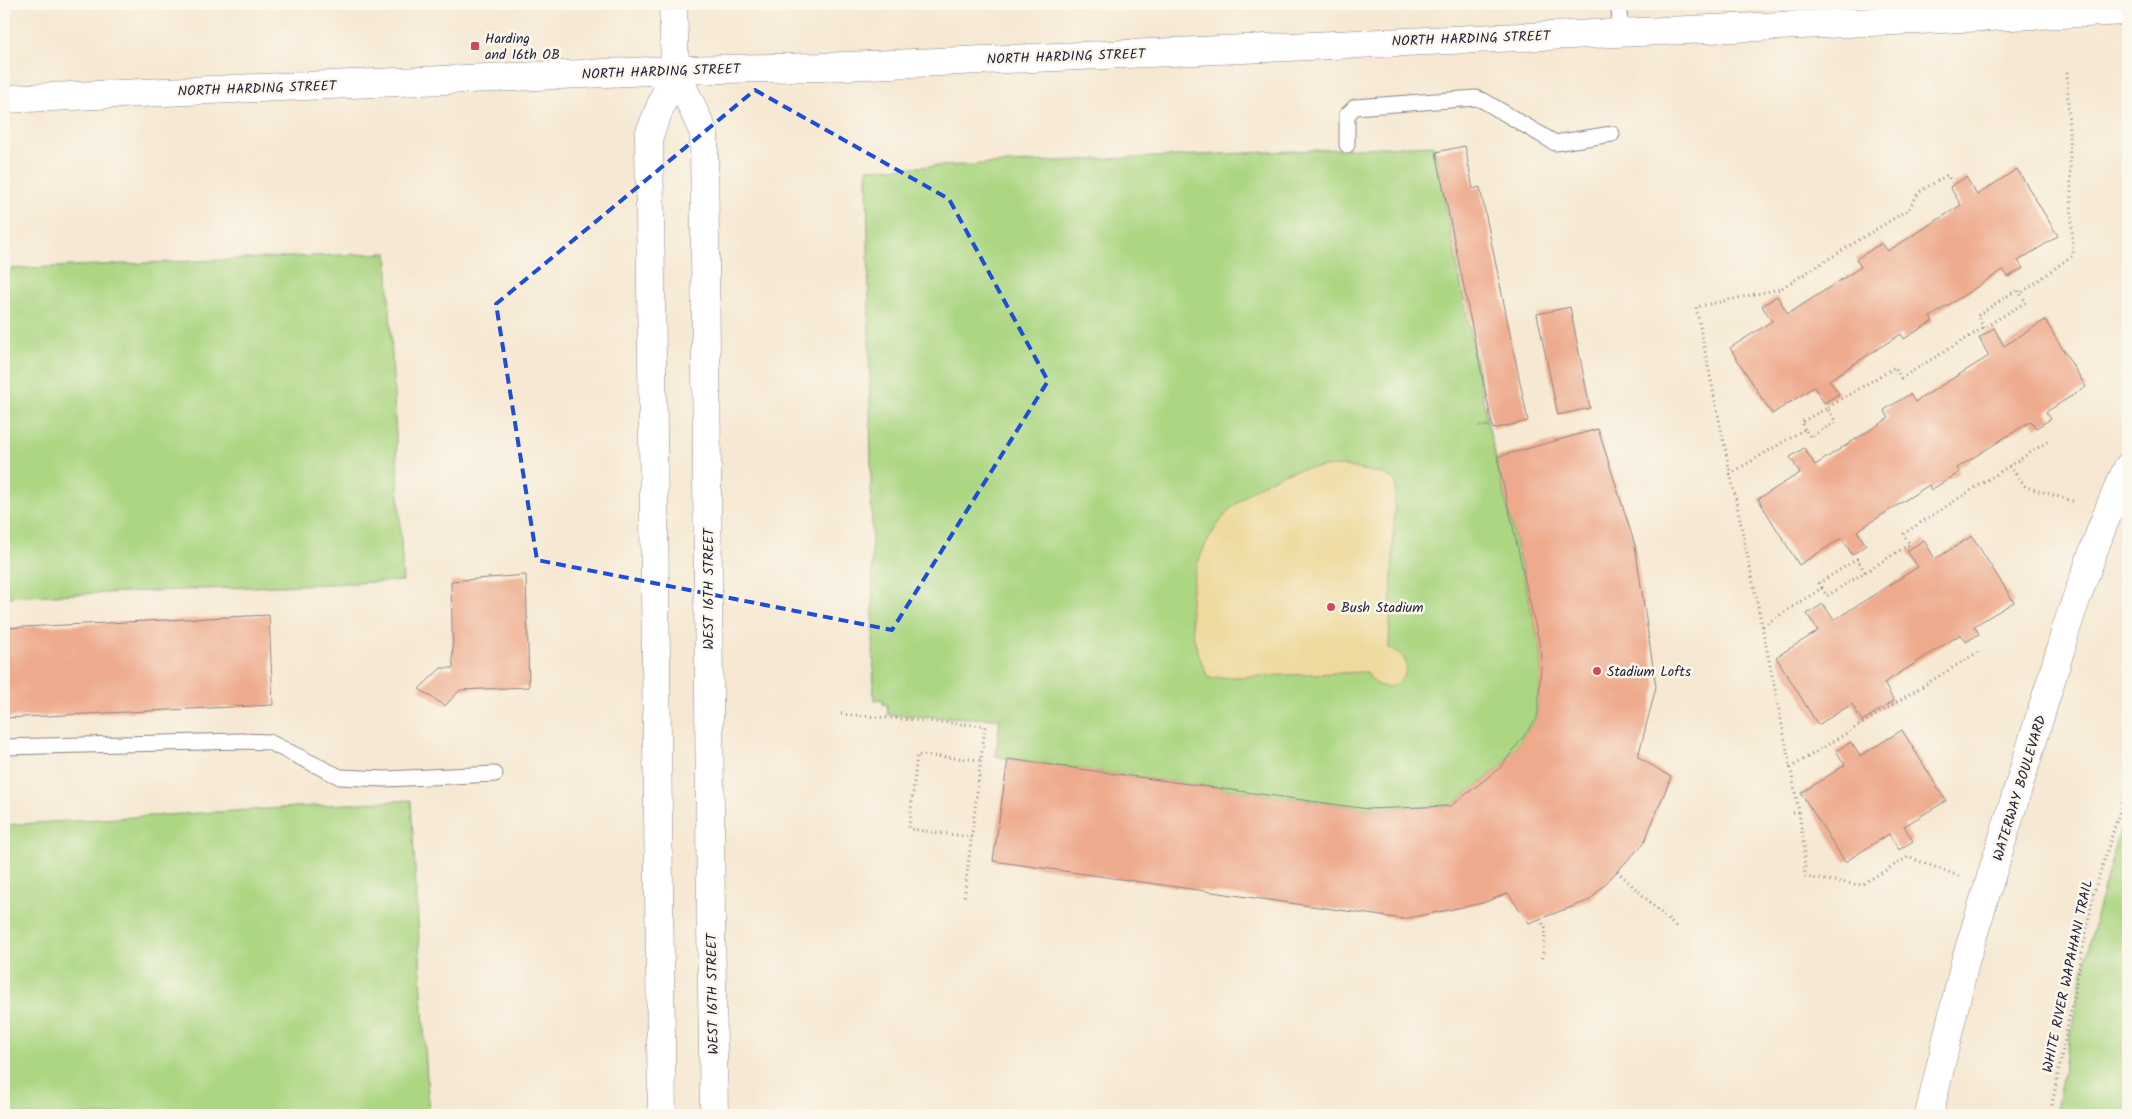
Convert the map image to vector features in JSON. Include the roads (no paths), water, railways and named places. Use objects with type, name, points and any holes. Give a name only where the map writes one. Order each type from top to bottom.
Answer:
[{"type":"street","name":"WEST 16TH STREET","points":[[673,4],[675,70],[704,133],[710,914],[714,1115]]},
{"type":"street","name":"NORTH HARDING STREET","points":[[4,99],[675,70],[842,66],[2128,11]]},
{"type":"street","name":"WEST 16TH STREET","points":[[662,1115],[649,135],[675,70]]},
{"type":"street","name":"WATERWAY BOULEVARD","points":[[1929,1115],[1965,962],[2060,651],[2067,622],[2092,550],[2128,467]]},
{"type":"lane","points":[[1619,4],[1620,32]]},
{"type":"lane","points":[[1347,145],[1347,115],[1355,107],[1476,98],[1555,143],[1612,134]]},
{"type":"lane","points":[[4,747],[242,741],[269,742],[340,778],[385,779],[495,774]]},
{"type":"place","name":"Harding and 16th OB","points":[[475,46]]},
{"type":"place","name":"Bush Stadium","points":[[1331,607]]},
{"type":"place","name":"Stadium Lofts","points":[[1597,671]]}]
